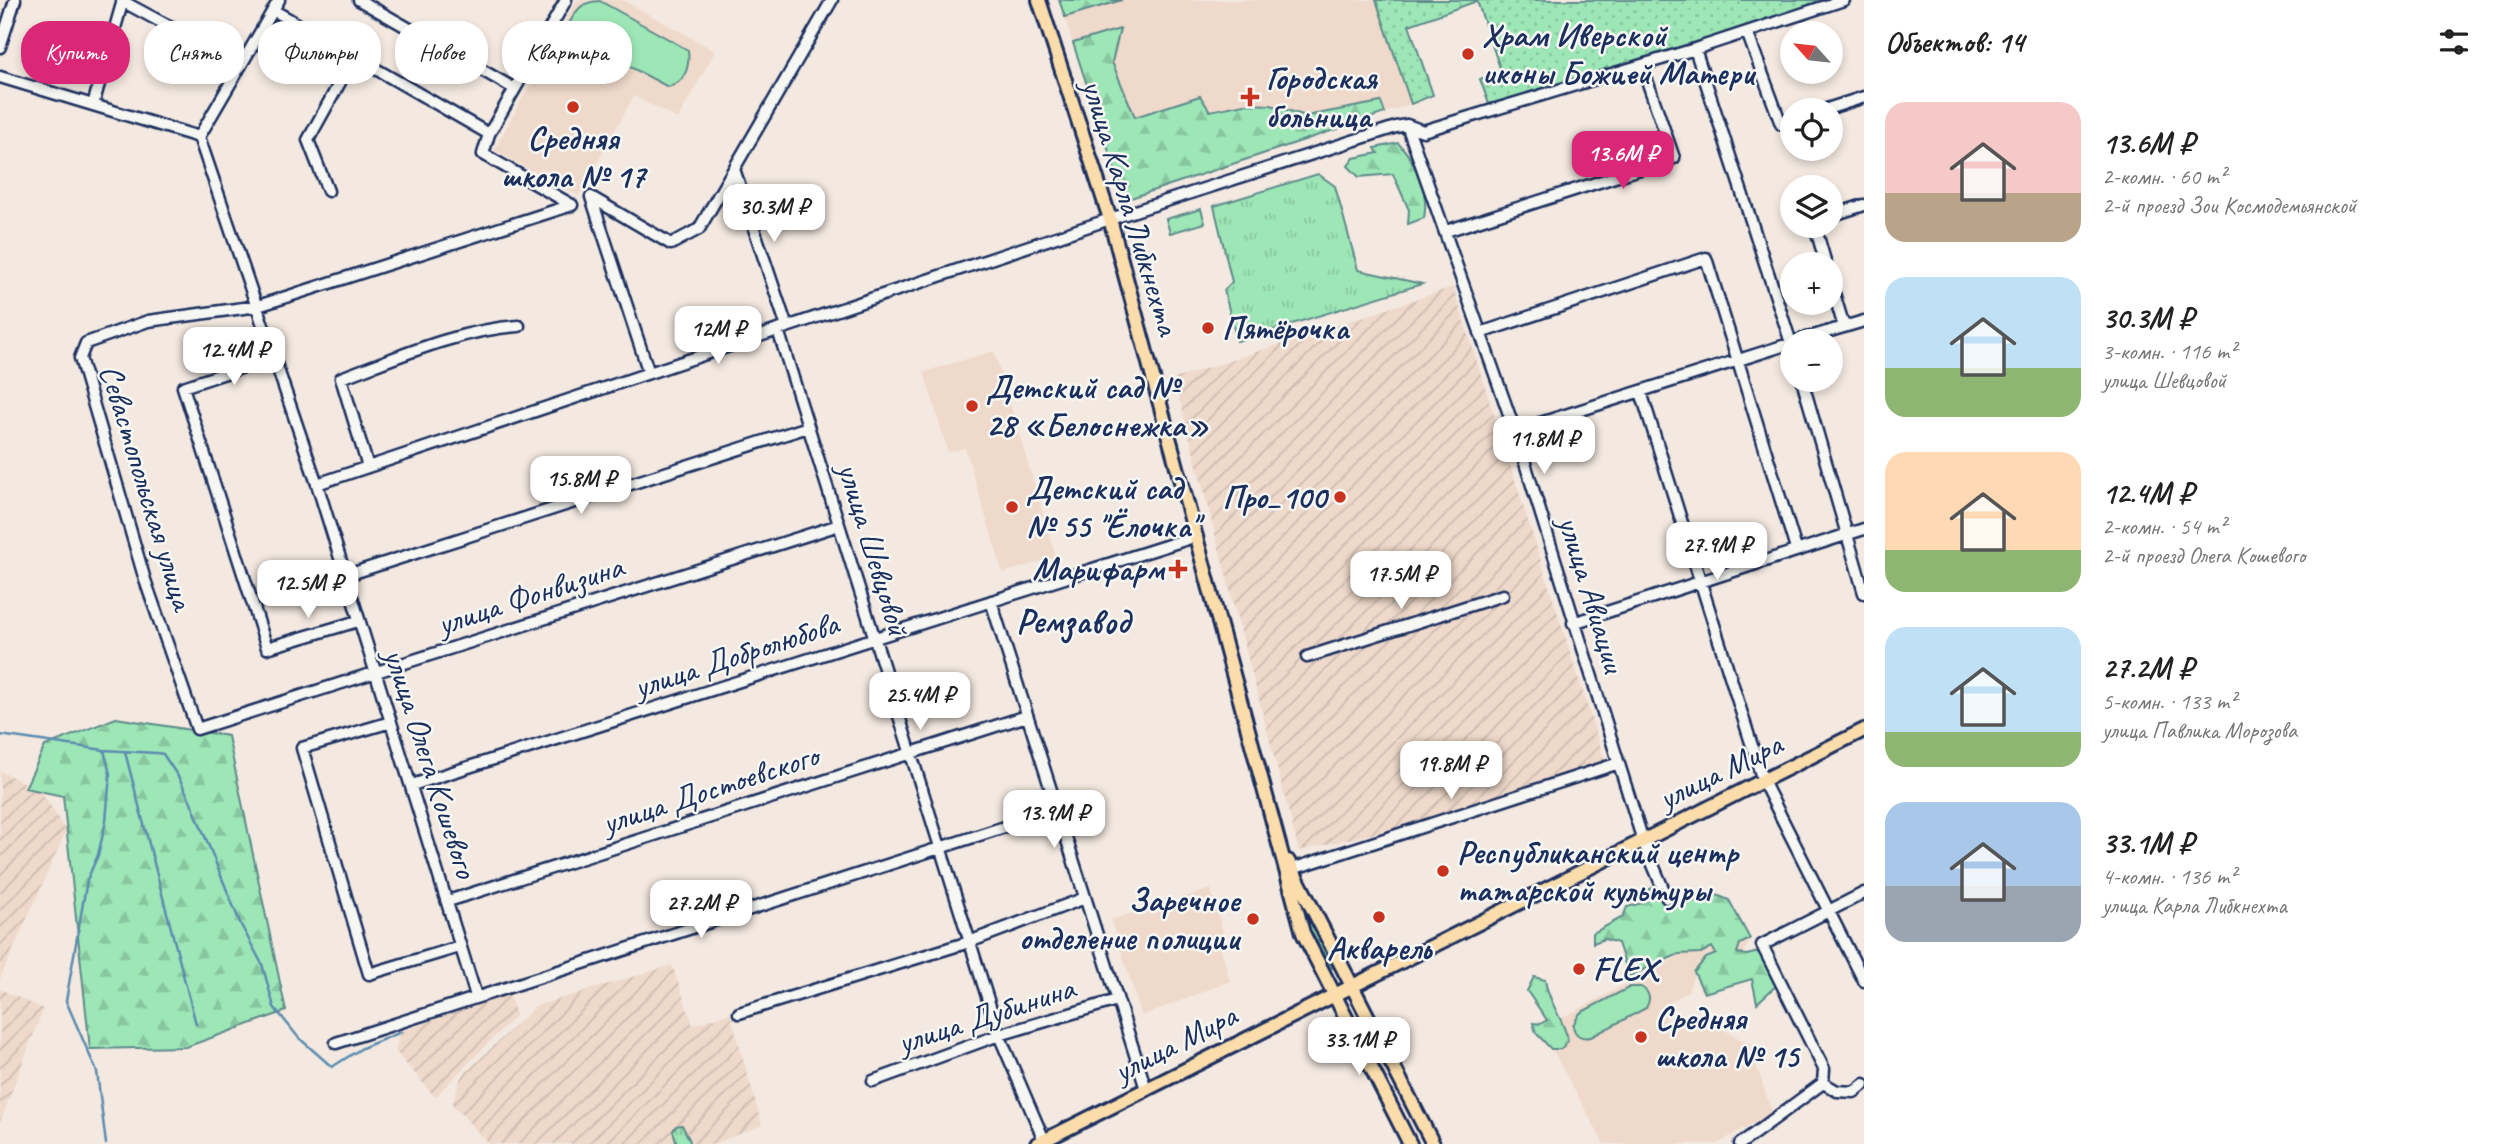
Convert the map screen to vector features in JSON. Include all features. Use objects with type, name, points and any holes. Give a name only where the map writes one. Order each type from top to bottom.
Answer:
[{"type":"main road","name":"улица Карла Либкнехта","points":[[1039,0],[1110,219],[1303,933],[1410,1144]]},
{"type":"main road","name":"улица Мира","points":[[1041,1142],[1864,730]]},
{"type":"main road","name":"улица Карла Либкнехта","points":[[1275,836],[1433,1144]]},
{"type":"street","points":[[0,47],[15,0]]},
{"type":"street","points":[[244,60],[279,0]]},
{"type":"street","points":[[359,0],[515,89]]},
{"type":"street","points":[[649,373],[591,197],[671,244],[699,229],[832,0]]},
{"type":"street","points":[[317,484],[1110,219],[1407,125],[1423,131],[1695,49],[1844,0]]},
{"type":"street","points":[[93,105],[123,1],[160,21]]},
{"type":"street","points":[[381,72],[489,134],[561,2]]},
{"type":"street","points":[[273,10],[292,21]]},
{"type":"street","points":[[1747,32],[1780,121]]},
{"type":"street","points":[[1695,49],[1788,329]]},
{"type":"street","points":[[1446,231],[1674,158],[1642,65]]},
{"type":"street","points":[[0,77],[199,136],[230,84]]},
{"type":"street","points":[[328,191],[308,140],[339,84]]},
{"type":"street","points":[[1843,104],[1864,97]]},
{"type":"street","name":"улица Авиации","points":[[1407,125],[1515,431],[1643,841],[1667,898]]},
{"type":"street","name":"Севастопольская улица","points":[[197,729],[145,580],[80,358],[86,343],[148,321],[258,306],[572,205],[482,154],[489,134]]},
{"type":"street","name":"улица Олега Кошевого","points":[[199,136],[317,484],[476,996]]},
{"type":"street","name":"улица Шевцовой","points":[[734,169],[782,328],[808,427],[874,639],[999,1035],[1041,1142]]},
{"type":"street","points":[[1843,212],[1864,205]]},
{"type":"street","points":[[1480,333],[1706,258],[1796,549]]},
{"type":"street","points":[[1840,315],[1844,327]]},
{"type":"street","points":[[1838,329],[1864,321]]},
{"type":"street","points":[[368,467],[341,378],[443,342],[494,328],[519,326]]},
{"type":"street","points":[[1515,431],[1780,347]]},
{"type":"street","points":[[274,357],[183,387],[267,648],[358,621]]},
{"type":"street","points":[[1806,392],[1849,533],[1864,593]]},
{"type":"street","points":[[1641,393],[1763,781],[1864,981]]},
{"type":"street","points":[[344,576],[808,427]]},
{"type":"street","name":"улица Фонвизина","points":[[197,729],[839,524]]},
{"type":"street","points":[[1573,623],[1864,529]]},
{"type":"street","name":"улица Добролюбова","points":[[412,786],[1197,536]]},
{"type":"street","points":[[1307,657],[1503,595]]},
{"type":"street","points":[[991,601],[1146,1089]]},
{"type":"street","name":"улица Достоевского","points":[[448,901],[1027,716]]},
{"type":"street","points":[[391,722],[302,748],[365,961],[369,974],[459,947]]},
{"type":"street","points":[[1292,869],[1619,762]]},
{"type":"street","points":[[336,1043],[1057,810]]},
{"type":"street","points":[[1740,1144],[1823,1083],[1824,1069],[1762,945],[1864,893]]},
{"type":"street","points":[[739,1013],[970,942],[1085,898]]},
{"type":"street","name":"улица Дубинина","points":[[873,1081],[999,1035],[1117,1000]]},
{"type":"street","points":[[1823,1083],[1838,1091],[1854,1092],[1864,1084]]},
{"type":"shaded area","name":"Средняя школа № 17","points":[[577,0],[623,0],[715,51],[678,119],[634,96],[579,196],[494,150],[531,84],[632,84],[632,21],[565,21]]},
{"type":"shaded area","name":"Городская больница","points":[[1059,0],[1376,0],[1411,104],[1125,200]]},
{"type":"shaded area","points":[[1453,287],[1605,761],[1461,813],[1299,851],[1174,379]]},
{"type":"shaded area","points":[[994,351],[1056,557],[1003,573],[965,448],[948,452],[924,372]]},
{"type":"shaded area","points":[[0,771],[41,791],[66,831],[0,979]]},
{"type":"shaded area","points":[[1211,889],[1226,943],[1220,945],[1230,981],[1142,1016],[1111,920]]},
{"type":"shaded area","name":"Средняя школа № 15","points":[[1740,924],[1749,942],[1741,959],[1695,972],[1688,991],[1662,1008],[1670,1026],[1676,1030],[1682,1018],[1693,1012],[1749,1044],[1772,1112],[1717,1144],[1604,1144],[1541,1029]]},
{"type":"shaded area","points":[[672,965],[693,1025],[730,1013],[762,1125],[714,1144],[489,1144],[452,1104],[461,1077],[536,1006]]},
{"type":"shaded area","points":[[0,989],[43,1009],[0,1122]]},
{"type":"shaded area","points":[[508,992],[516,1015],[435,1097],[395,1051],[401,1032]]},
{"type":"green space","points":[[1059,0],[1122,0],[1065,17]]},
{"type":"green space","points":[[1376,0],[1822,0],[1696,45],[1489,104],[1480,79],[1501,71],[1477,1],[1409,25],[1433,95],[1411,104]]},
{"type":"green space","points":[[600,1],[688,50],[687,68],[679,82],[668,87],[632,68],[632,21],[571,21],[582,6]]},
{"type":"green space","points":[[1120,29],[1112,62],[1135,117],[1200,96],[1210,111],[1244,104],[1271,105],[1306,116],[1381,102],[1385,113],[1125,200],[1073,43]]},
{"type":"green space","points":[[1398,143],[1416,168],[1425,198],[1424,218],[1408,224],[1409,210],[1393,174],[1359,177],[1348,166],[1354,158],[1378,153],[1375,148]]},
{"type":"green space","points":[[1318,174],[1335,186],[1358,270],[1422,284],[1237,341],[1224,290],[1232,282],[1214,206]]},
{"type":"green space","points":[[1201,209],[1205,223],[1170,233],[1166,219]]},
{"type":"green space","points":[[116,718],[228,736],[286,1011],[186,1047],[90,1049],[63,796],[25,788],[45,746]]},
{"type":"green space","points":[[1663,883],[1684,904],[1717,895],[1729,900],[1750,939],[1740,944],[1737,953],[1747,955],[1763,951],[1778,984],[1757,1003],[1752,979],[1704,993],[1694,972],[1706,958],[1716,954],[1712,947],[1701,953],[1679,954],[1630,976],[1624,973],[1626,967],[1618,943],[1604,939],[1593,943],[1593,933],[1623,917],[1627,907],[1642,903],[1644,892]]},
{"type":"green space","points":[[1301,905],[1335,966],[1332,968],[1305,921]]},
{"type":"green space","points":[[1534,977],[1545,980],[1549,996],[1563,1025],[1568,1041],[1561,1049],[1551,1049],[1536,1033],[1533,1023],[1540,1024],[1547,1020],[1527,991]]},
{"type":"green space","points":[[1630,987],[1641,987],[1646,991],[1649,1002],[1646,1008],[1591,1037],[1576,1034],[1573,1025],[1580,1013]]},
{"type":"green space","points":[[682,1125],[689,1144],[677,1144],[673,1131],[676,1126]]},
{"type":"waterway","points":[[0,735],[104,750],[156,753]]},
{"type":"waterway","points":[[104,750],[110,774],[106,821],[98,855],[87,880],[66,1001],[97,1072],[106,1144]]},
{"type":"waterway","points":[[125,752],[196,1024]]},
{"type":"waterway","points":[[157,753],[163,754],[191,802],[241,925],[262,964],[274,1007],[298,1037],[332,1067],[362,1048],[401,1032]]},
{"type":"place","name":"Храм Иверской иконы Божией Матери","points":[[1468,54]]},
{"type":"place","name":"Городская больница","points":[[1250,97]]},
{"type":"place","name":"Средняя школа № 17","points":[[573,107]]},
{"type":"place","name":"Пятёрочка","points":[[1208,328]]},
{"type":"place","name":"Детский сад № 28 «Белоснежка»","points":[[972,406]]},
{"type":"place","name":"Про_100","points":[[1340,497]]},
{"type":"place","name":"Детский сад № 55 \"Ёлочка\"","points":[[1012,507]]},
{"type":"place","name":"Марифарм","points":[[1178,569]]},
{"type":"place","name":"Республиканский центр татарской культуры","points":[[1443,871]]},
{"type":"place","name":"Акварель","points":[[1379,917]]},
{"type":"place","name":"Заречное отделение полиции","points":[[1253,919]]},
{"type":"place","name":"FLEX","points":[[1579,969]]},
{"type":"place","name":"Средняя школа № 15","points":[[1641,1037]]},
{"type":"district","name":"Ремзавод","points":[[1073,621]]}]
